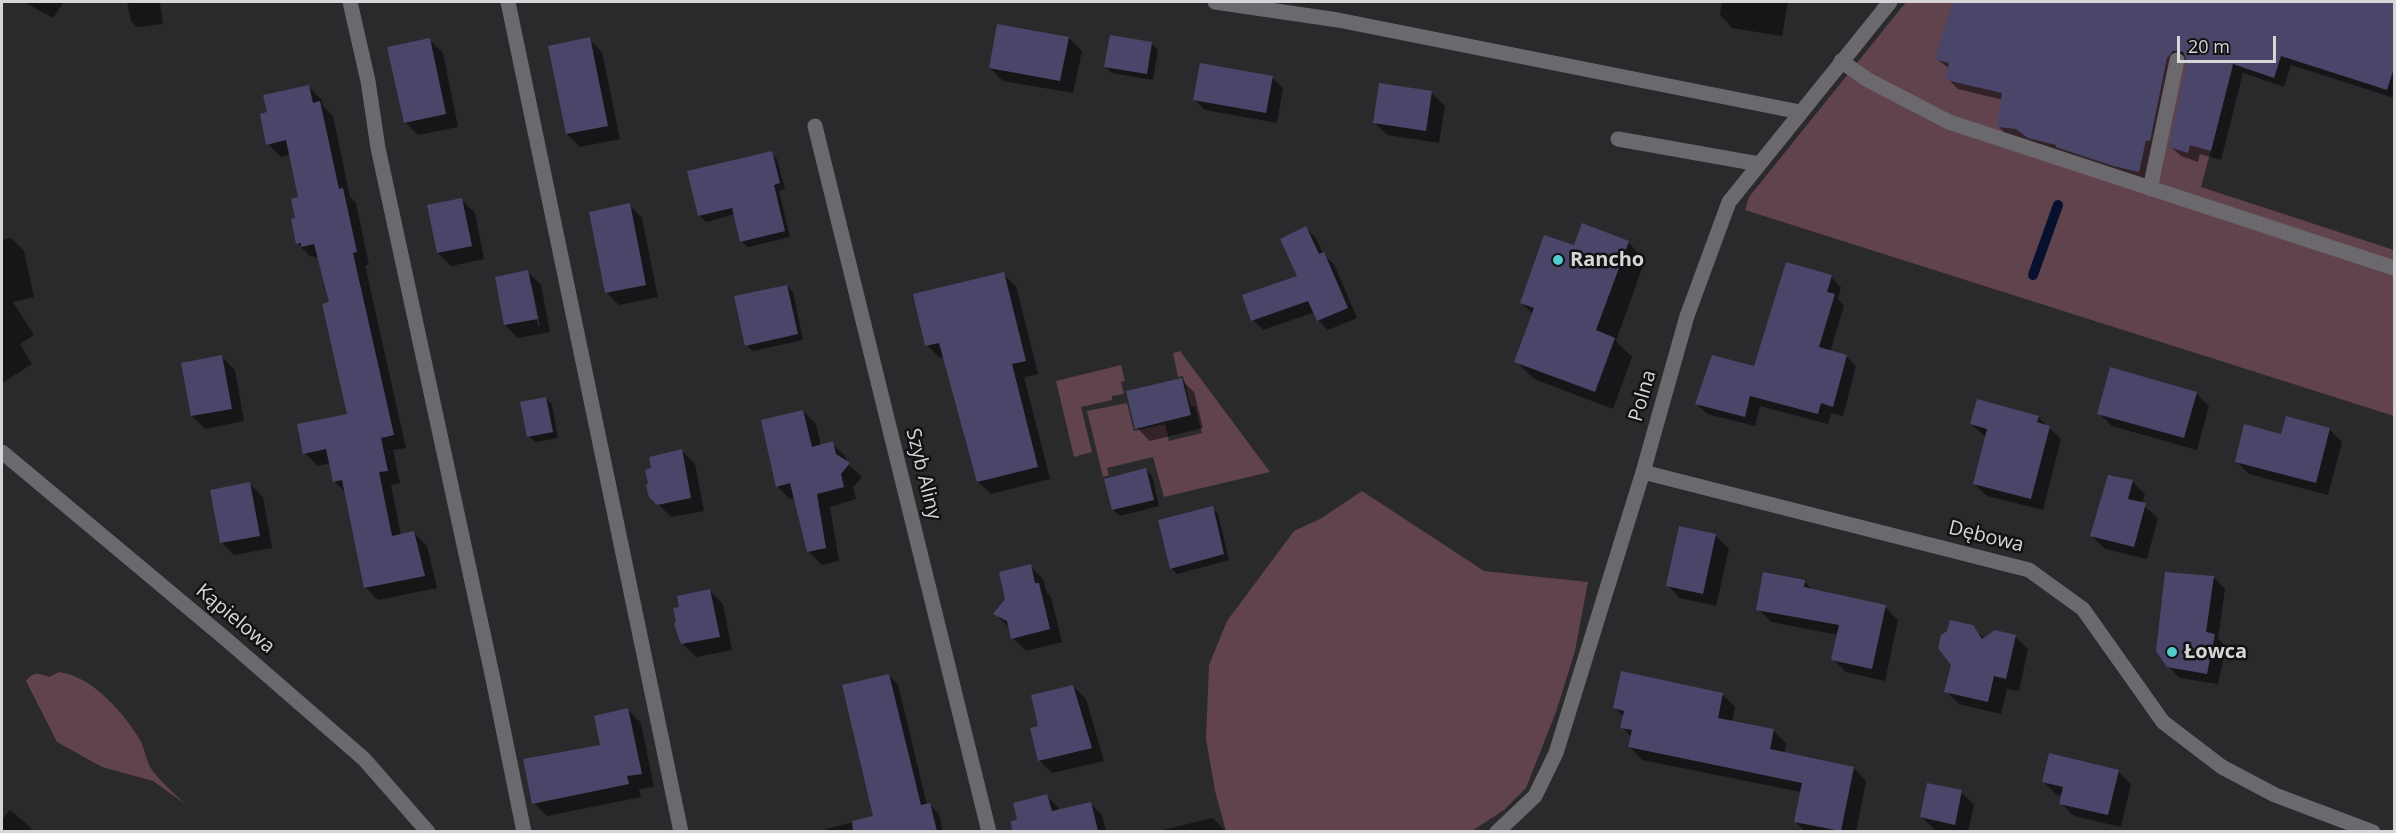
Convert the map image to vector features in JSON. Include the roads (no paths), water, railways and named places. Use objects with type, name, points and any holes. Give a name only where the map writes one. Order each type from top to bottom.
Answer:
[{"type":"street","points":[[350,2],[368,81],[378,148],[524,831]]},
{"type":"street","points":[[508,2],[681,831]]},
{"type":"street","points":[[1215,2],[1338,20],[1800,112]]},
{"type":"street","name":"Polna","points":[[1497,831],[1535,796],[1556,753],[1687,316],[1729,202],[1890,2]]},
{"type":"street","points":[[2150,189],[2177,60]]},
{"type":"street","points":[[1841,61],[1868,80],[1949,122],[2394,268]]},
{"type":"street","name":"Szyb Aliny","points":[[815,126],[989,831]]},
{"type":"street","points":[[1618,139],[1759,164]]},
{"type":"street","name":"Kąpielowa","points":[[2,452],[227,640],[364,759],[428,831]]},
{"type":"street","name":"Dębowa","points":[[1642,472],[2030,570],[2083,609],[2163,722],[2222,767],[2275,795],[2373,831]]},
{"type":"waterway","points":[[2033,275],[2058,205]]},
{"type":"place","name":"Rancho","points":[[1558,260]]},
{"type":"place","name":"Łowca","points":[[2172,652]]}]
